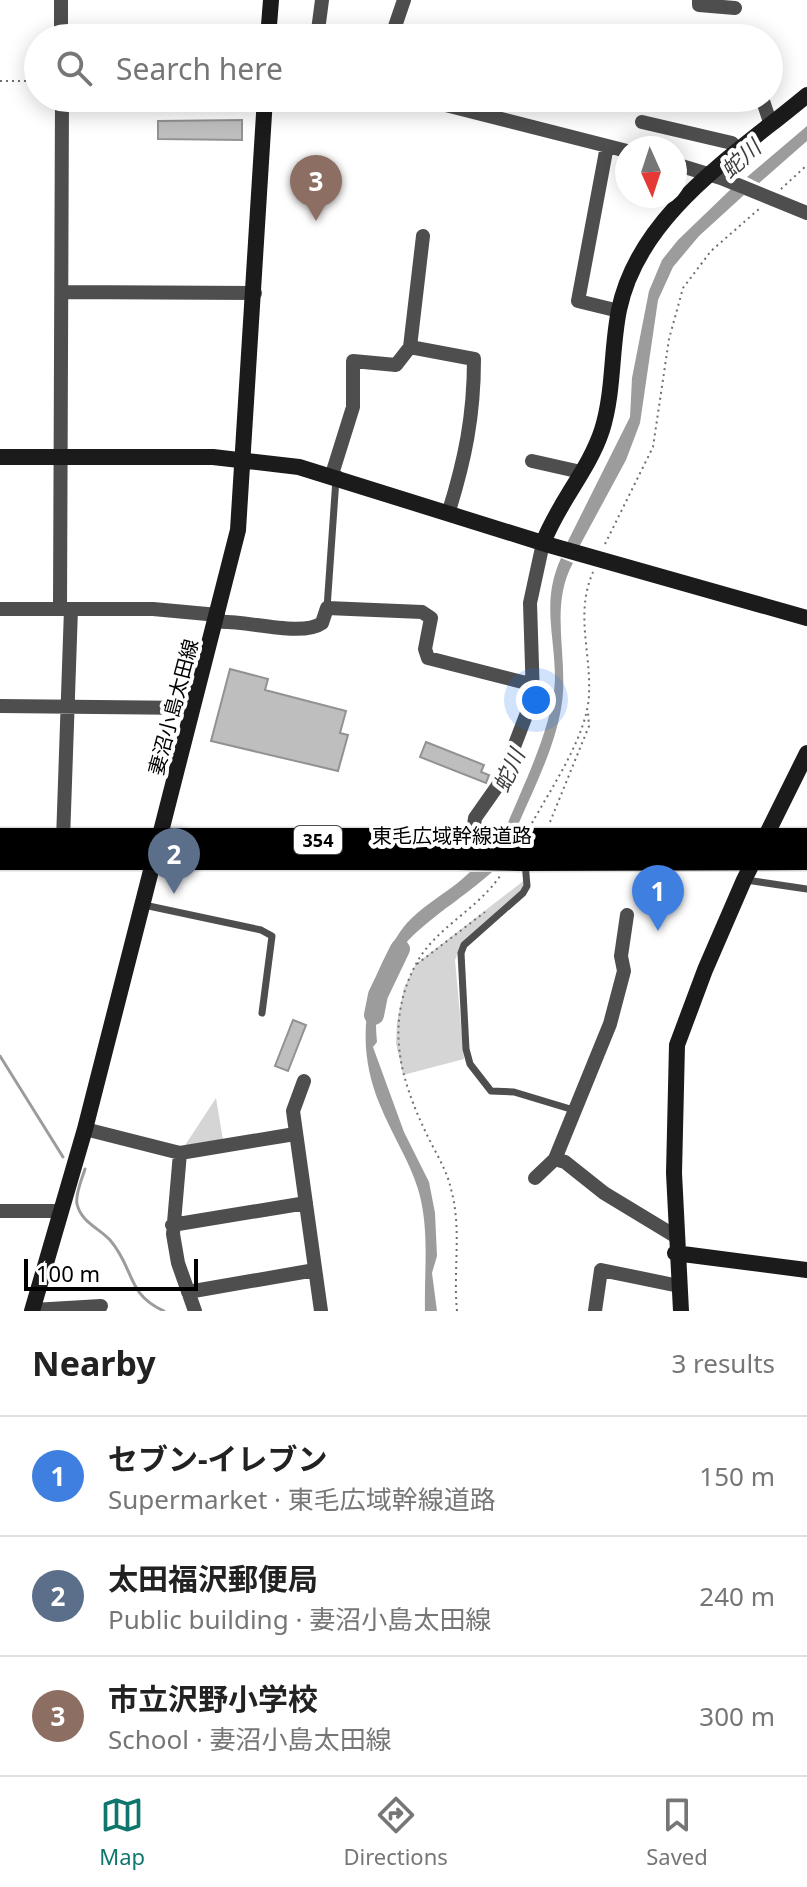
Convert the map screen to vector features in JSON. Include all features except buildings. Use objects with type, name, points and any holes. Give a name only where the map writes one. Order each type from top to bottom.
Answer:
[{"type":"highway","name":"東毛広域幹線道路","points":[[0,840],[63,840],[156,848]]},
{"type":"highway","name":"東毛広域幹線道路","points":[[760,849],[807,840]]},
{"type":"highway","name":"東毛広域幹線道路","points":[[0,858],[156,848],[469,846],[760,849],[807,858]]},
{"type":"street","points":[[61,0],[61,24]]},
{"type":"street","points":[[269,24],[271,0]]},
{"type":"street","points":[[319,24],[322,0]]},
{"type":"street","points":[[396,24],[404,0]]},
{"type":"street","points":[[699,0],[699,5],[735,8]]},
{"type":"street","points":[[469,846],[475,818],[501,781],[513,756],[534,685],[530,603],[546,544],[605,419],[619,311],[632,270],[646,244],[714,176],[807,95]]},
{"type":"street","points":[[62,112],[62,457],[68,707],[63,840]]},
{"type":"street","name":"妻沼小島太田線","points":[[32,1311],[85,1129],[238,530],[264,112]]},
{"type":"street","points":[[473,112],[615,148]]},
{"type":"street","points":[[767,112],[769,119],[775,122]]},
{"type":"street","points":[[642,122],[732,143],[739,152]]},
{"type":"street","points":[[607,146],[578,301],[619,311]]},
{"type":"street","points":[[687,168],[807,213]]},
{"type":"street","points":[[337,478],[333,471],[353,407],[353,361],[396,365],[410,347],[423,236]]},
{"type":"street","points":[[62,292],[255,293]]},
{"type":"street","points":[[410,347],[474,359],[474,399],[467,453],[448,514]]},
{"type":"street","points":[[0,457],[244,459],[299,467],[546,544],[599,556],[807,618]]},
{"type":"street","points":[[532,461],[581,472]]},
{"type":"street","points":[[0,609],[153,609],[271,628],[315,627],[322,623],[327,608],[426,613],[431,622],[426,657],[534,685]]},
{"type":"street","points":[[0,706],[193,708]]},
{"type":"street","points":[[681,1311],[675,1244],[677,1045],[744,880],[807,753]]},
{"type":"street","points":[[535,1178],[555,1159],[610,1024],[624,971],[621,956],[627,915]]},
{"type":"street","points":[[304,1081],[295,1100],[295,1134],[321,1311]]},
{"type":"street","points":[[85,1129],[180,1153],[295,1134]]},
{"type":"street","points":[[180,1153],[172,1225],[178,1263],[195,1311]]},
{"type":"street","points":[[555,1159],[565,1162],[675,1244],[807,1270]]},
{"type":"street","points":[[172,1225],[306,1203]]},
{"type":"street","points":[[0,1211],[61,1211]]},
{"type":"street","points":[[188,1292],[315,1270]]},
{"type":"street","points":[[595,1311],[601,1270],[679,1286]]},
{"type":"street","points":[[32,1311],[101,1306]]},
{"type":"lane","points":[[327,608],[337,478]]},
{"type":"lane","points":[[531,847],[527,886],[523,893],[464,945],[461,953],[466,1049],[470,1064],[491,1091],[514,1092],[577,1111]]},
{"type":"lane","points":[[744,880],[807,889]]},
{"type":"lane","points":[[142,905],[261,930],[272,936],[262,1013]]},
{"type":"path","points":[[0,81],[24,81]]},
{"type":"path","points":[[599,556],[653,447],[669,339],[683,288],[711,251],[807,165]]},
{"type":"path","points":[[531,847],[589,726],[587,711]]},
{"type":"path","points":[[416,964],[490,909]]},
{"type":"shaded area","points":[[807,126],[807,141],[759,183],[747,177]]},
{"type":"shaded area","points":[[731,189],[744,195],[699,236],[673,267],[658,300],[640,423],[626,460],[579,547],[567,543],[630,417],[632,378],[649,291],[662,260],[678,240]]},
{"type":"shaded area","points":[[561,558],[573,563],[562,598],[563,691],[558,724],[549,754],[518,825],[507,825],[537,753],[553,696],[555,679],[550,604]]},
{"type":"shaded area","points":[[470,872],[492,872],[408,940],[393,960],[382,982],[377,1009],[377,1042],[373,1047],[404,1132],[429,1182],[435,1213],[437,1256],[432,1273],[437,1311],[425,1311],[422,1204],[414,1178],[372,1083],[367,1061],[367,1016],[378,973],[400,932],[415,915]]},
{"type":"shaded area","points":[[526,879],[527,886],[461,946],[455,960],[464,1059],[403,1075],[396,1043],[397,1022],[404,988],[416,964]]},
{"type":"shaded area","points":[[216,1098],[224,1146],[180,1153]]},
{"type":"waterway","name":"蛇川","points":[[374,1015],[378,995],[400,949]]},
{"type":"waterway","points":[[0,1056],[63,1157]]},
{"type":"waterway","points":[[85,1169],[77,1196],[79,1210],[110,1240],[143,1297],[164,1311]]},
{"type":"place","name":"市立沢野小学校","points":[[316,221]]},
{"type":"place","name":"太田福沢郵便局","points":[[174,894]]},
{"type":"place","name":"セブン-イレブン","points":[[658,931]]}]
